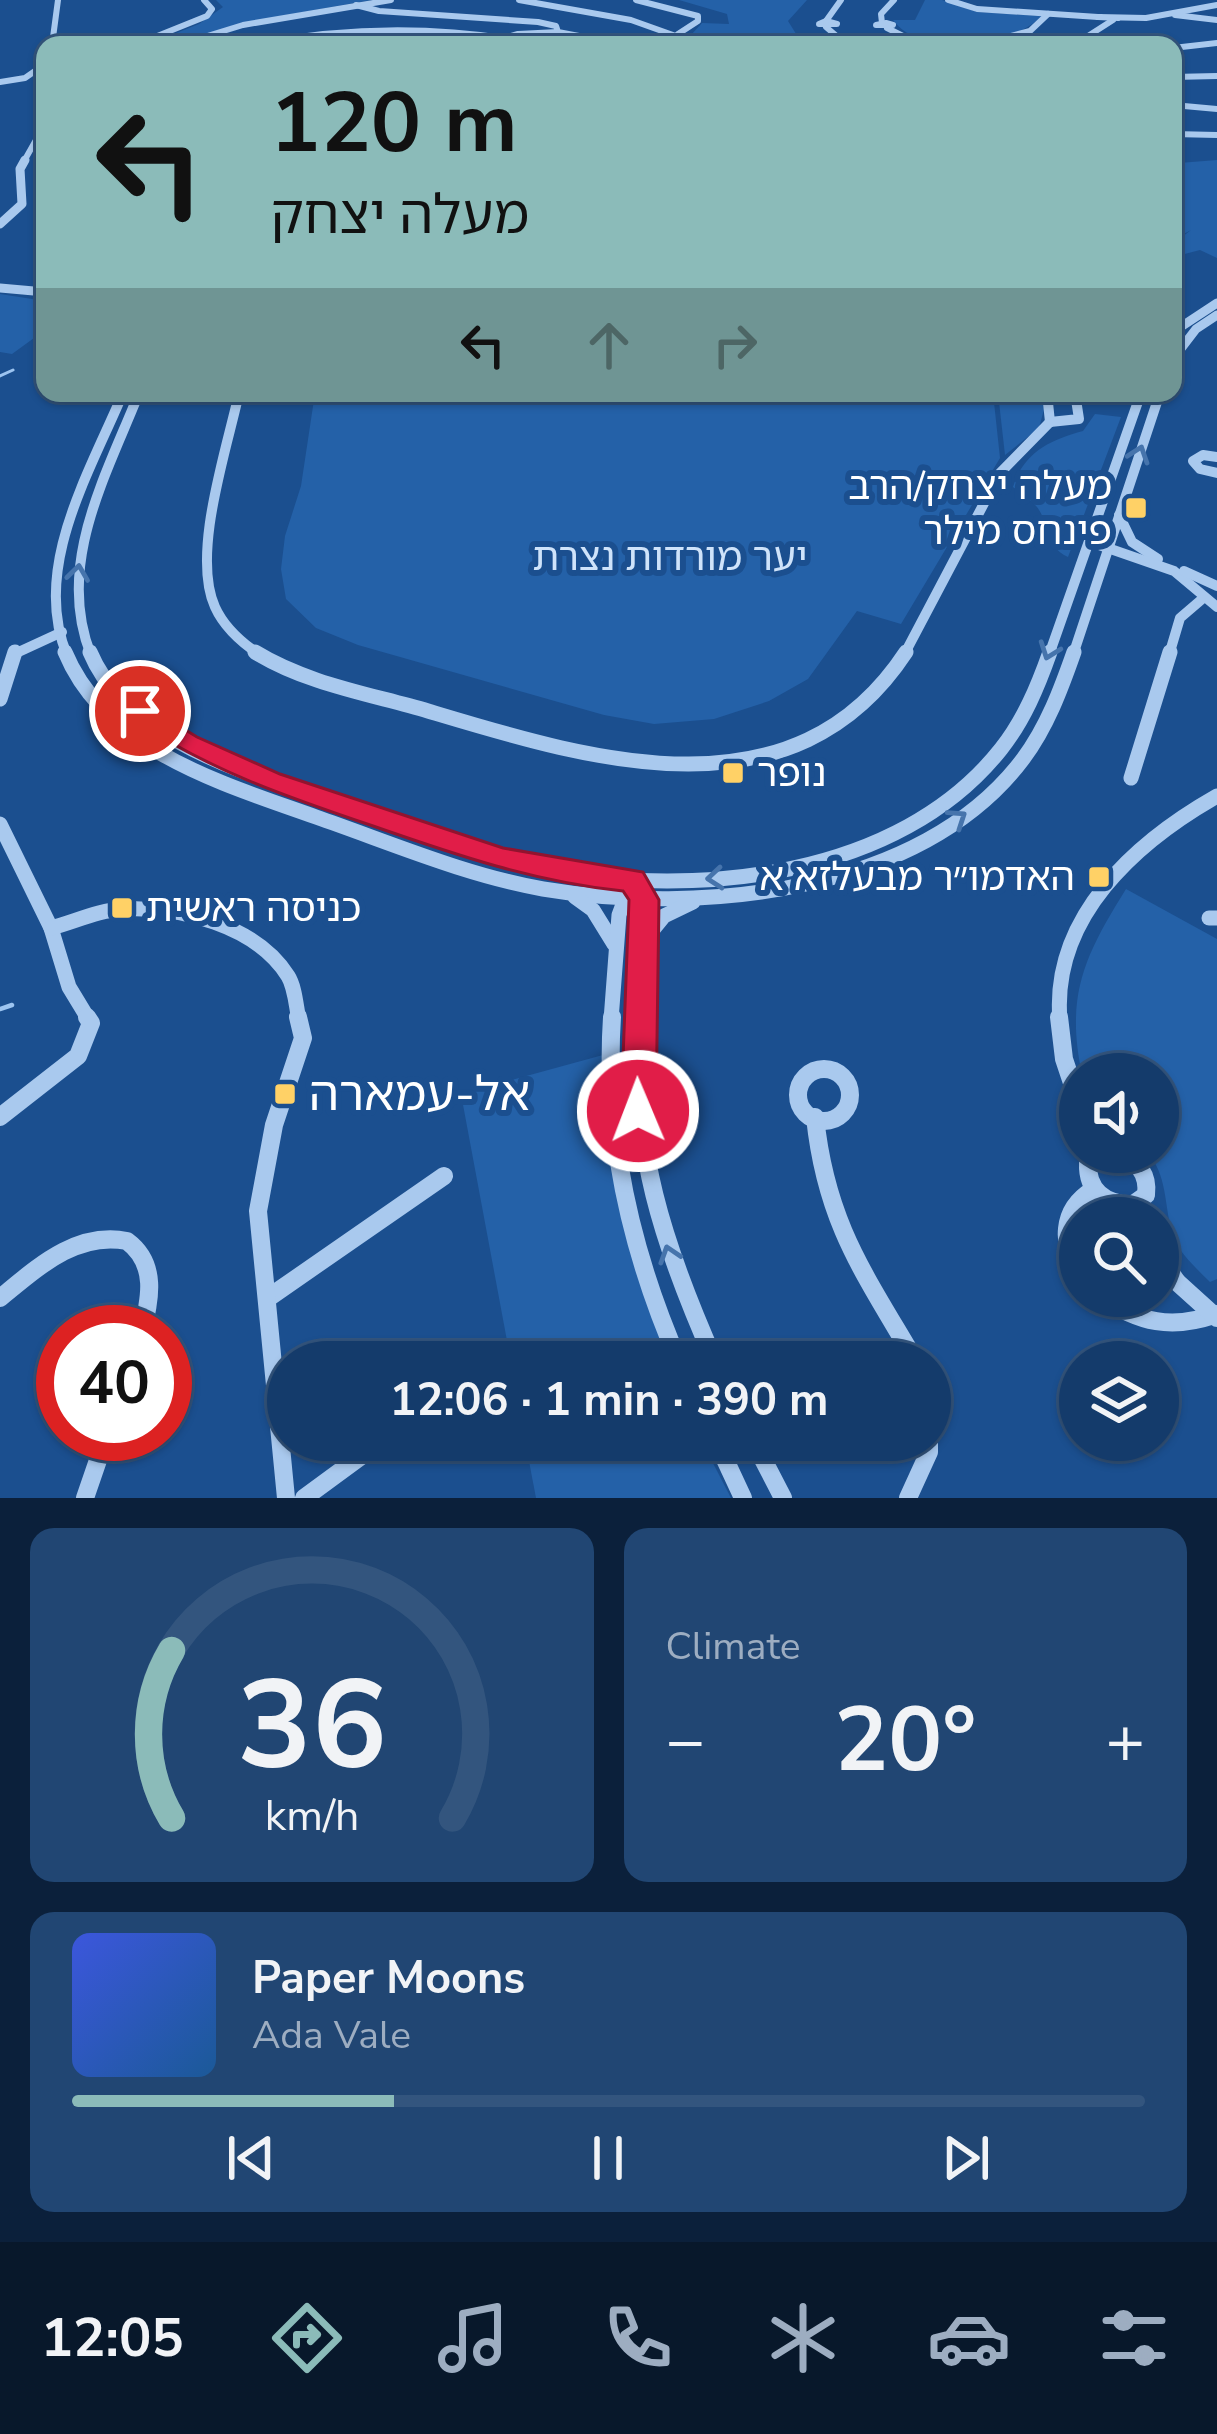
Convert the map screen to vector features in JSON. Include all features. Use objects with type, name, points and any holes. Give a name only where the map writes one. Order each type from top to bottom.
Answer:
[{"type":"street","points":[[53,36],[58,0]]},
{"type":"street","points":[[157,36],[207,16],[212,9],[203,0]]},
{"type":"street","points":[[204,36],[391,0]]},
{"type":"street","points":[[519,0],[592,11],[682,36]]},
{"type":"street","points":[[636,0],[698,16],[698,21],[678,34]]},
{"type":"street","points":[[838,36],[826,24],[841,0]]},
{"type":"street","points":[[894,0],[881,14],[884,25],[904,36]]},
{"type":"street","points":[[948,0],[977,9],[1114,18],[1217,5]]},
{"type":"street","points":[[356,4],[379,11],[538,22],[556,26],[558,32]]},
{"type":"street","points":[[1168,13],[1217,20]]},
{"type":"street","points":[[1011,36],[1030,31],[1048,14]]},
{"type":"street","points":[[1102,15],[1114,18]]},
{"type":"street","points":[[1082,36],[1102,15]]},
{"type":"street","points":[[320,36],[374,29],[489,36]]},
{"type":"street","points":[[516,36],[558,32],[579,36]]},
{"type":"street","points":[[1182,47],[1217,43]]},
{"type":"street","points":[[0,82],[36,70]]},
{"type":"street","points":[[1182,77],[1217,76]]},
{"type":"street","points":[[1182,107],[1217,110]]},
{"type":"street","points":[[1182,134],[1217,136]]},
{"type":"street","points":[[0,224],[22,204],[20,169],[36,140]]},
{"type":"street","points":[[0,284],[36,287]]},
{"type":"street","points":[[1182,324],[1217,303]]},
{"type":"street","points":[[1182,347],[1217,315]]},
{"type":"street","points":[[1182,331],[1192,333]]},
{"type":"street","points":[[119,402],[63,547],[54,592],[58,633],[71,667],[104,709],[190,768],[256,796],[490,877],[572,894],[644,900],[760,893],[845,872],[927,837],[991,794],[1021,762],[1043,728],[1157,402]]},
{"type":"street","points":[[136,402],[83,545],[75,589],[80,628],[93,659],[124,699],[171,734],[227,764],[501,859],[567,874],[632,880],[695,880],[781,869],[861,844],[947,800],[986,767],[1021,720],[1138,402]]},
{"type":"street","points":[[237,402],[205,574],[216,610],[242,641],[283,667],[361,691],[567,752],[657,766],[724,764],[754,756],[807,737],[850,713],[901,658],[1002,470],[1050,422],[1076,422],[1075,402]]},
{"type":"street","points":[[1048,402],[1050,422]]},
{"type":"street","points":[[1215,474],[1193,460],[1203,455],[1217,457]]},
{"type":"street","points":[[1119,515],[1132,542],[1217,608]]},
{"type":"street","points":[[1089,541],[1155,560],[1217,586]]},
{"type":"street","points":[[1100,572],[1155,560]]},
{"type":"street","points":[[1131,778],[1180,618],[1199,596],[1217,586]]},
{"type":"street","points":[[0,699],[12,652],[80,628]]},
{"type":"street","points":[[1060,1053],[1057,995],[1076,935],[1094,899],[1127,856],[1160,828],[1217,796]]},
{"type":"street","points":[[0,824],[51,928],[69,987],[91,1023],[78,1056],[0,1117]]},
{"type":"street","points":[[632,880],[620,899],[616,948],[609,1053],[612,1150],[641,1269],[670,1341]]},
{"type":"street","points":[[632,880],[644,900],[637,1054],[641,1148],[677,1277],[706,1341]]},
{"type":"street","points":[[572,894],[593,910],[616,948]]},
{"type":"street","points":[[642,943],[664,916],[698,899]]},
{"type":"street","points":[[51,928],[121,909],[170,912],[223,925],[263,947],[290,978],[303,1038],[274,1125],[258,1211],[286,1498]]},
{"type":"street","points":[[815,1117],[825,1200],[840,1239],[903,1341]]},
{"type":"street","points":[[1086,1173],[1093,1190],[1102,1197]]},
{"type":"street","points":[[268,1298],[444,1176]]},
{"type":"street","points":[[1079,1197],[1093,1190]]},
{"type":"street","points":[[0,1298],[58,1253],[106,1235],[131,1240],[147,1255],[153,1286],[148,1305]]},
{"type":"street","points":[[1179,1284],[1217,1316]]},
{"type":"street","points":[[1135,1317],[1175,1328],[1217,1316]]},
{"type":"street","points":[[86,1498],[98,1461]]},
{"type":"street","points":[[304,1498],[354,1461]]},
{"type":"street","points":[[726,1461],[743,1498]]},
{"type":"street","points":[[764,1461],[783,1498]]},
{"type":"street","points":[[908,1498],[924,1461]]},
{"type":"green space","points":[[216,0],[371,0],[247,22],[200,36],[169,36],[199,24],[223,7]]},
{"type":"green space","points":[[679,0],[807,0],[788,21],[797,36],[691,35],[702,23],[729,24],[727,14]]},
{"type":"green space","points":[[925,0],[942,0],[977,12],[1042,16],[1009,36],[913,36],[893,20],[915,20]]},
{"type":"green space","points":[[1217,160],[1217,258],[1200,250],[1182,255],[1182,237],[1191,230],[1182,235],[1182,163]]},
{"type":"green space","points":[[0,294],[36,300],[36,337],[12,354],[0,352]]},
{"type":"green space","name":"יער מורדות נצרת","points":[[314,402],[994,402],[1000,458],[901,624],[857,611],[808,679],[769,701],[714,719],[654,724],[604,715],[358,645],[316,628],[286,599],[281,569],[285,536],[301,486]]},
{"type":"green space","points":[[999,402],[1046,402],[1039,428],[1005,455]]},
{"type":"green space","points":[[1095,414],[1121,417],[1068,557],[1055,547],[1037,507],[1013,487],[1031,456],[1049,443],[1083,431]]},
{"type":"green space","points":[[1126,889],[1217,939],[1217,1279],[1210,1282],[1179,1246],[1179,1197],[1165,1197],[1159,1173],[1179,1173],[1179,1053],[1078,1053],[1078,998],[1099,935]]},
{"type":"green space","points":[[603,1055],[612,1161],[662,1341],[507,1341],[461,1094]]},
{"type":"green space","points":[[529,1461],[712,1461],[731,1498],[536,1498]]},
{"type":"waterway","points":[[0,376],[13,370]]},
{"type":"waterway","points":[[0,1009],[12,1005]]},
{"type":"place","name":"מעלה יצחק/הרב פינחס מילר","points":[[1136,508]]},
{"type":"place","name":"נופר","points":[[733,773]]},
{"type":"place","name":"האדמו״ר מבעלזא א","points":[[1099,877]]},
{"type":"place","name":"כניסה ראשית","points":[[122,908]]},
{"type":"place","name":"אל-עמארה","points":[[285,1094]]},
{"type":"route","points":[[140,711],[188,744],[271,781],[501,859],[567,874],[632,880],[644,900],[638,1111]]}]
